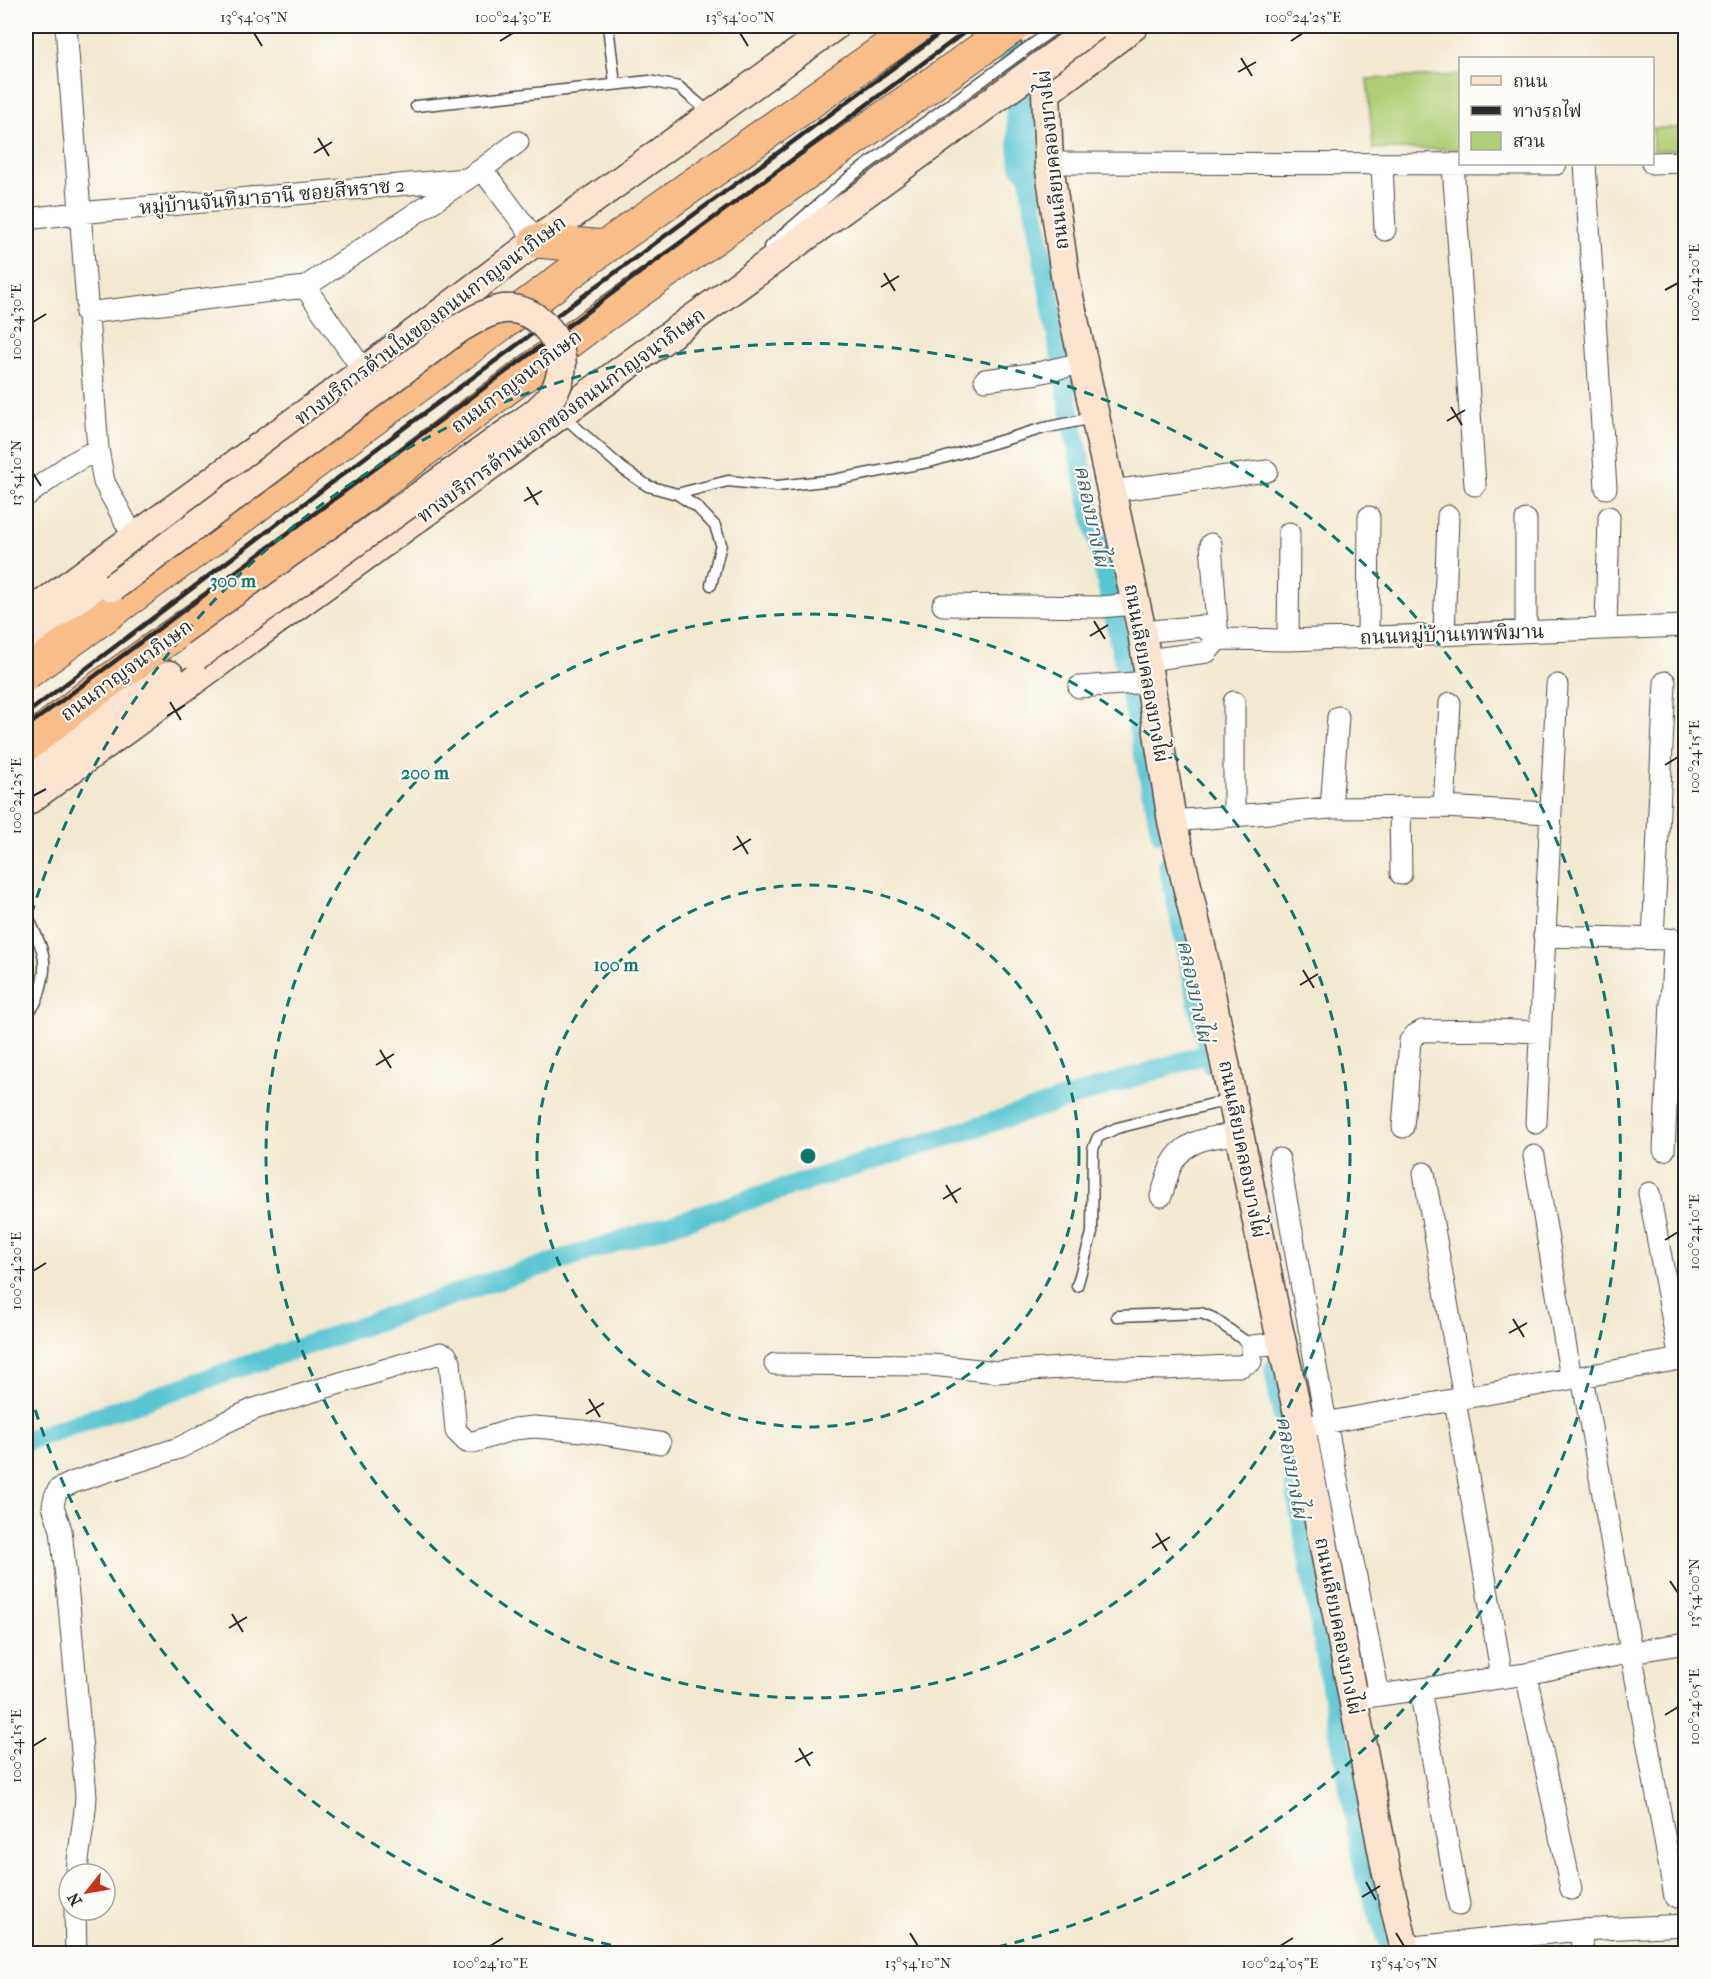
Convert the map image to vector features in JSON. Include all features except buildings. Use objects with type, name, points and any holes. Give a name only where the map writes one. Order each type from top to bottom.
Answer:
[{"type":"highway","points":[[26,674],[605,247],[918,26]]},
{"type":"highway","name":"ถนนกาญจนาภิเษก","points":[[26,745],[93,692],[258,575],[588,327],[1014,26]]},
{"type":"highway","points":[[536,241],[605,247]]},
{"type":"main road","name":"ทางบริการด้านในของถนนกาญจนาภิเษก","points":[[26,616],[363,371],[536,241],[835,26]]},
{"type":"main road","name":"ถนนเลียบคลองบางไผ่","points":[[1033,26],[1046,92],[1049,163],[1078,364],[1089,418],[1111,491],[1131,604],[1142,632],[1146,675],[1172,821],[1204,959],[1227,1100],[1235,1135],[1266,1345],[1313,1425],[1366,1697],[1386,1870],[1405,1951]]},
{"type":"main road","name":"ทางบริการด้านนอกของถนนกาญจนาภิเษก","points":[[26,802],[1095,26]]},
{"type":"main road","points":[[1046,92],[1134,26]]},
{"type":"main road","points":[[26,646],[113,586],[447,337],[480,316],[505,309],[524,312],[549,330],[555,339],[562,358],[561,375],[552,398],[534,414],[26,775]]},
{"type":"street","points":[[66,26],[78,213],[98,449],[104,482],[134,538]]},
{"type":"street","points":[[86,314],[305,287],[518,142]]},
{"type":"street","points":[[1654,163],[1686,162]]},
{"type":"street","points":[[1049,163],[1459,165]]},
{"type":"street","points":[[1382,164],[1385,230]]},
{"type":"street","points":[[1453,165],[1476,485]]},
{"type":"street","points":[[1585,165],[1606,488]]},
{"type":"street","points":[[474,174],[536,241]]},
{"type":"street","name":"หมู่บ้านจันทิมาธานี ซอยสีหราช 2","points":[[26,219],[474,174]]},
{"type":"street","points":[[305,287],[363,371]]},
{"type":"street","points":[[985,380],[1078,364]]},
{"type":"street","points":[[26,496],[69,465],[98,449]]},
{"type":"street","points":[[1111,491],[1267,471]]},
{"type":"street","points":[[1444,634],[1448,516]]},
{"type":"street","points":[[1368,637],[1369,517]]},
{"type":"street","points":[[1606,627],[1609,517]]},
{"type":"street","points":[[1526,520],[1526,632]]},
{"type":"street","points":[[1288,640],[1289,532]]},
{"type":"street","points":[[1079,687],[1109,686],[1207,652],[1218,639],[1211,544]]},
{"type":"street","points":[[943,605],[1100,607],[1131,604]]},
{"type":"street","name":"ถนนหมู่บ้านเทพพิมาน","points":[[1142,632],[1203,626],[1218,639],[1288,640],[1606,627],[1686,626]]},
{"type":"street","points":[[1653,939],[1665,682]]},
{"type":"street","points":[[1536,1123],[1549,813],[1557,685]]},
{"type":"street","points":[[1234,702],[1234,815]]},
{"type":"street","points":[[1444,807],[1450,703]]},
{"type":"street","points":[[1331,808],[1338,717]]},
{"type":"street","points":[[1400,807],[1401,874]]},
{"type":"street","points":[[1172,821],[1331,808],[1444,807],[1549,813]]},
{"type":"street","points":[[1545,936],[1680,940],[1664,1150]]},
{"type":"street","points":[[1403,1127],[1410,1041],[1415,1035],[1422,1031],[1447,1030],[1540,1032]]},
{"type":"street","points":[[1161,1196],[1172,1163],[1181,1151],[1200,1141],[1235,1135]]},
{"type":"street","points":[[1533,1156],[1632,1652],[1675,1897]]},
{"type":"street","points":[[1279,1160],[1313,1425],[1683,1359],[1649,1192]]},
{"type":"street","points":[[1424,1173],[1502,1677]]},
{"type":"street","points":[[775,1364],[932,1365],[998,1372],[1079,1367],[1165,1369],[1241,1366],[1251,1361],[1253,1355],[1266,1345]]},
{"type":"street","points":[[78,1862],[85,1821],[86,1796],[61,1530],[53,1506],[55,1496],[60,1489],[74,1482],[179,1448],[254,1409],[440,1353],[446,1355],[450,1362],[456,1431],[467,1442],[474,1442],[514,1429],[534,1427],[583,1431],[660,1443]]},
{"type":"street","points":[[1366,1697],[1526,1674],[1686,1643]]},
{"type":"street","points":[[1526,1674],[1571,1889]]},
{"type":"street","points":[[1420,1689],[1459,1905]]},
{"type":"street","points":[[75,1922],[76,1953]]},
{"type":"street","points":[[1405,1951],[1470,1947],[1580,1930],[1686,1925]]},
{"type":"street","points":[[1580,1930],[1583,1953]]},
{"type":"lane","points":[[608,26],[615,84]]},
{"type":"lane","points":[[762,253],[850,177],[1058,26]]},
{"type":"lane","points":[[416,106],[649,81],[678,87],[712,115]]},
{"type":"lane","points":[[637,360],[753,261]]},
{"type":"lane","points":[[562,415],[623,470],[648,486],[677,494],[697,507],[715,526],[721,544],[711,585]]},
{"type":"lane","points":[[677,494],[728,481],[777,486],[834,480],[933,461],[1044,428],[1089,418]]},
{"type":"lane","points":[[26,1014],[38,998],[45,973],[44,955],[28,917]]},
{"type":"lane","points":[[1077,1286],[1092,1233],[1094,1142],[1098,1137],[1117,1128],[1227,1100]]},
{"type":"lane","points":[[1117,1316],[1201,1313],[1266,1345]]},
{"type":"green space","points":[[1459,75],[1459,149],[1373,149],[1367,79]]},
{"type":"green space","points":[[1654,128],[1685,128],[1685,150],[1654,150]]},
{"type":"waterway","name":"คลองบางไผ่","points":[[1008,26],[1020,86],[1026,163]]},
{"type":"waterway","name":"คลองบางไผ่","points":[[1026,163],[1073,428],[1161,833]]},
{"type":"waterway","name":"คลองบางไผ่","points":[[1168,864],[1211,1064]]},
{"type":"waterway","points":[[26,1441],[482,1285],[1209,1053]]},
{"type":"waterway","name":"คลองบางไผ่","points":[[1274,1369],[1365,1876],[1393,1954]]},
{"type":"railway","points":[[26,714],[400,431],[950,26]]},
{"type":"railway","points":[[26,727],[973,26]]}]
